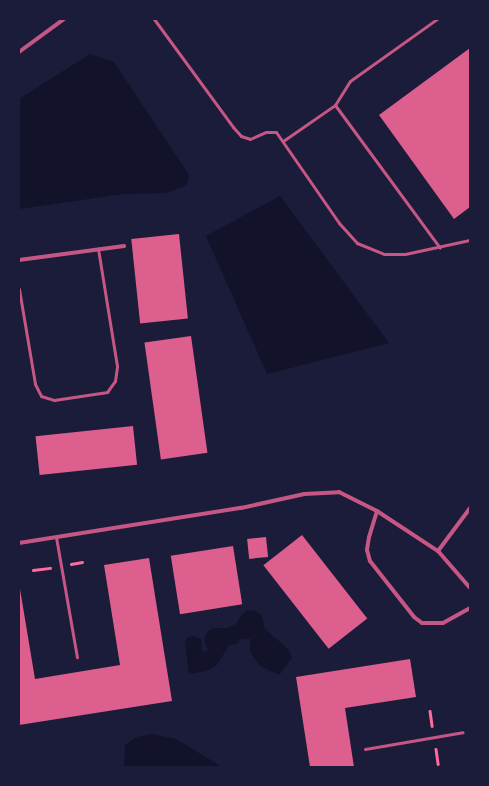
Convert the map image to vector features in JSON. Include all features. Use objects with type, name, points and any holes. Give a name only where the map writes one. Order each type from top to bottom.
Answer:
[{"type":"street","points":[[19,52],[64,19]]},
{"type":"street","points":[[19,260],[124,246]]},
{"type":"street","points":[[19,543],[241,508],[321,491],[338,492],[377,511],[438,551],[470,588]]},
{"type":"street","points":[[438,551],[470,508]]},
{"type":"street","points":[[377,511],[369,537],[367,550],[370,561],[414,617],[422,623],[443,623],[470,608]]},
{"type":"lane","points":[[154,19],[241,136],[250,139],[266,132],[276,132],[339,223],[357,243],[375,251],[394,254],[440,248],[470,240]]},
{"type":"lane","points":[[283,141],[335,105],[350,81],[437,19]]},
{"type":"lane","points":[[335,105],[440,248]]},
{"type":"lane","points":[[19,289],[35,384],[41,396],[54,400],[107,392],[115,381],[117,366],[98,249]]},
{"type":"lane","points":[[56,537],[77,657]]},
{"type":"lane","points":[[365,749],[462,732]]},
{"type":"path","points":[[67,565],[82,562]]},
{"type":"path","points":[[33,570],[51,568]]},
{"type":"path","points":[[430,711],[432,728]]},
{"type":"path","points":[[436,749],[438,764]]},
{"type":"shaded area","points":[[90,54],[114,62],[189,175],[187,185],[166,193],[123,194],[19,209],[19,99]]},
{"type":"shaded area","points":[[280,196],[389,343],[267,374],[206,236]]},
{"type":"shaded area","points":[[248,610],[256,611],[262,616],[265,629],[289,650],[292,658],[279,675],[260,666],[250,652],[250,639],[241,639],[237,644],[229,645],[217,665],[206,671],[189,674],[185,642],[187,638],[194,636],[201,639],[202,650],[206,653],[208,649],[204,640],[207,632],[213,628],[227,628],[236,624],[242,614]]},
{"type":"shaded area","points":[[152,734],[176,739],[222,767],[124,767],[125,745],[137,737]]},
{"type":"building","points":[[470,48],[470,207],[454,219],[379,115]]},
{"type":"building","points":[[179,234],[188,319],[140,324],[131,239]]},
{"type":"building","points":[[191,336],[207,453],[161,459],[144,343]]},
{"type":"building","points":[[133,426],[137,465],[40,475],[36,436]]},
{"type":"building","points":[[302,535],[367,619],[329,649],[263,565]]},
{"type":"building","points":[[266,537],[268,557],[249,559],[247,539]]},
{"type":"building","points":[[233,546],[242,604],[180,614],[171,556]]},
{"type":"building","points":[[149,558],[172,701],[19,725],[19,583],[35,679],[120,665],[104,565]]},
{"type":"building","points":[[410,659],[416,697],[345,708],[354,767],[310,767],[296,677]]}]
